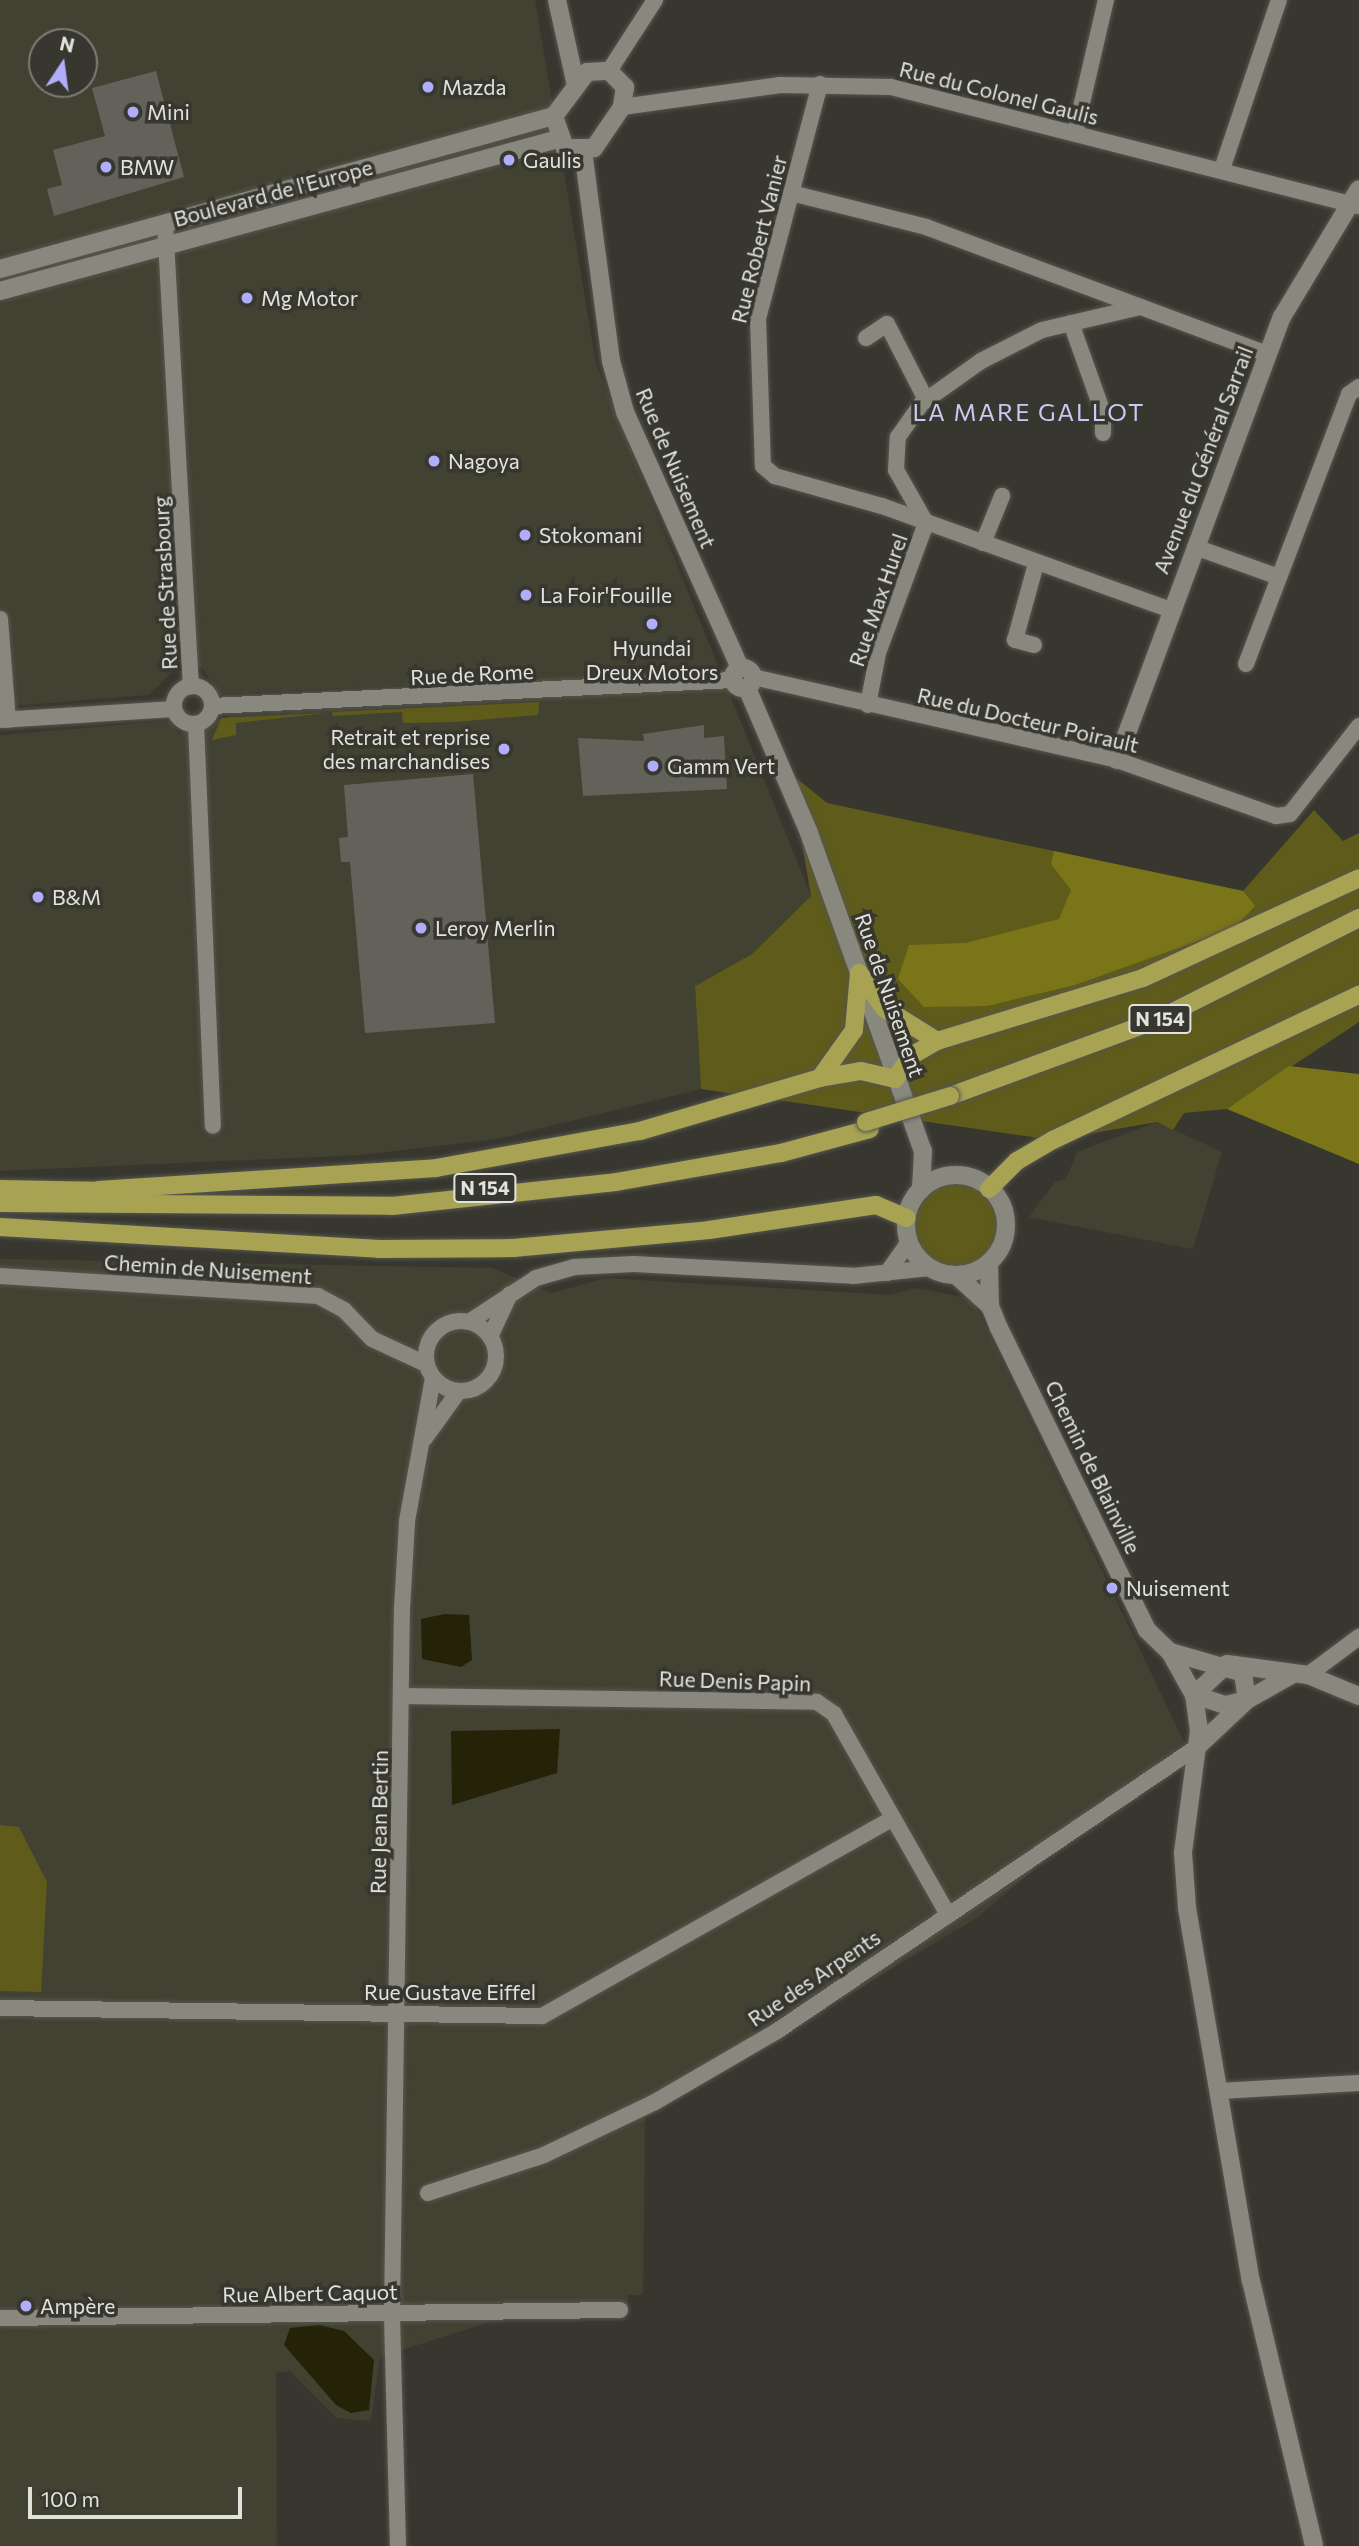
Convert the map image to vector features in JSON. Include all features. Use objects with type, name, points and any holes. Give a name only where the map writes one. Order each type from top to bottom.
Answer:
[{"type":"main road","points":[[98,1190],[269,1183],[463,1164],[640,1131],[820,1078],[861,1071],[895,1079],[911,1056],[937,1041],[1143,978],[1359,878]]},
{"type":"main road","name":"N 154","points":[[951,1099],[1157,1020],[1359,918]]},
{"type":"main road","name":"N 154","points":[[0,1203],[393,1206],[616,1182],[781,1153],[951,1099],[1156,1029],[1359,927]]},
{"type":"main road","points":[[859,973],[884,1008],[937,1041]]},
{"type":"main road","points":[[820,1078],[854,1030],[859,973]]},
{"type":"main road","points":[[989,1188],[1017,1161],[1053,1140],[1359,995]]},
{"type":"main road","name":"N 154","points":[[0,1189],[266,1196],[455,1190],[636,1170],[868,1125]]},
{"type":"main road","points":[[0,1216],[397,1214],[565,1195],[616,1182]]},
{"type":"main road","points":[[0,1227],[379,1249],[513,1248],[709,1230],[876,1205],[906,1219]]},
{"type":"street","points":[[557,0],[575,81]]},
{"type":"street","points":[[609,71],[655,0]]},
{"type":"street","points":[[1075,133],[1106,0]]},
{"type":"street","points":[[1222,169],[1279,0]]},
{"type":"street","points":[[609,71],[625,87],[622,107],[594,148],[583,151],[565,148],[558,139],[554,116],[575,81],[587,72],[609,71]]},
{"type":"street","name":"Rue du Colonel Gaulis","points":[[622,107],[820,84],[891,87],[1222,169],[1356,199]]},
{"type":"street","name":"Rue Robert Vanier","points":[[820,84],[758,318],[763,466],[775,476],[926,523],[1171,610]]},
{"type":"street","name":"Boulevard de l'Europe","points":[[0,269],[554,116]]},
{"type":"street","name":"Boulevard de l'Europe","points":[[0,291],[558,139]]},
{"type":"street","name":"Rue de Nuisement","points":[[583,151],[611,361],[625,412],[743,678],[859,973],[923,1151],[921,1190]]},
{"type":"street","points":[[791,193],[926,227],[1267,354]]},
{"type":"street","name":"Avenue du Général Sarrail","points":[[1117,760],[1267,354],[1356,199]]},
{"type":"street","name":"Rue de Strasbourg","points":[[165,223],[170,245],[191,685],[178,692],[174,709]]},
{"type":"street","name":"Rue Max Hurel","points":[[868,705],[878,653],[926,523],[896,470],[898,437],[926,400],[981,360],[1071,323],[1140,307]]},
{"type":"street","points":[[1071,323],[1103,413],[1103,433]]},
{"type":"street","points":[[866,338],[887,324],[926,400]]},
{"type":"street","points":[[1246,664],[1349,394],[1359,387]]},
{"type":"street","points":[[984,543],[1002,496]]},
{"type":"street","points":[[1195,547],[1279,577]]},
{"type":"street","points":[[1034,645],[1015,640],[1036,564]]},
{"type":"street","points":[[0,619],[4,720],[174,709],[184,722],[196,724]]},
{"type":"street","name":"Rue du Docteur Poirault","points":[[743,678],[1117,760],[1276,816],[1290,814],[1359,726]]},
{"type":"street","name":"Rue de Rome","points":[[212,706],[743,678]]},
{"type":"street","points":[[191,685],[205,690],[212,706],[196,724],[213,1126]]},
{"type":"street","points":[[397,1348],[428,1343],[449,1323],[468,1322],[512,1292],[574,1267],[634,1264],[887,1273],[930,1268],[956,1275],[989,1263],[1005,1234],[1002,1209],[989,1188],[956,1175],[923,1151]]},
{"type":"street","points":[[930,1268],[909,1242],[906,1219],[921,1190],[956,1175]]},
{"type":"street","points":[[887,1273],[909,1242]]},
{"type":"street","name":"Chemin de Blainville","points":[[989,1263],[990,1306]]},
{"type":"street","name":"Chemin de Blainville","points":[[956,1275],[990,1306],[1147,1630],[1170,1652],[1194,1695],[1197,1747],[1184,1867],[1251,2281],[1314,2546]]},
{"type":"street","name":"Chemin de Nuisement","points":[[0,1276],[318,1296],[344,1310],[373,1339],[397,1348],[429,1371]]},
{"type":"street","points":[[490,1337],[512,1292]]},
{"type":"street","points":[[428,1343],[429,1371],[458,1392],[477,1388],[491,1374],[496,1355],[490,1337],[468,1322]]},
{"type":"street","name":"Rue Jean Bertin","points":[[398,2546],[392,2312],[401,1696],[407,1521],[429,1371]]},
{"type":"street","name":"Rue Jean Bertin","points":[[420,1446],[458,1392]]},
{"type":"street","points":[[1227,1664],[1194,1695],[1225,1705],[1247,1700],[1300,1675],[1359,1637]]},
{"type":"street","points":[[1170,1652],[1300,1675],[1359,1696]]},
{"type":"street","points":[[1227,1664],[1243,1674],[1247,1700]]},
{"type":"street","name":"Rue Denis Papin","points":[[401,1696],[817,1702],[834,1714],[891,1819],[948,1915]]},
{"type":"street","points":[[1197,1747],[1247,1700]]},
{"type":"street","name":"Rue des Arpents","points":[[428,2193],[544,2155],[655,2102],[777,2031],[1197,1747]]},
{"type":"street","name":"Rue Gustave Eiffel","points":[[0,2008],[542,2015],[891,1819]]},
{"type":"street","points":[[1219,2091],[1359,2083]]},
{"type":"street","name":"Rue Albert Caquot","points":[[0,2318],[620,2310]]},
{"type":"shaded area","points":[[0,0],[535,0],[596,364],[811,896],[752,954],[695,986],[701,1089],[497,1139],[360,1155],[0,1171],[0,735],[169,721],[179,734],[230,716],[411,704],[409,685],[219,694],[202,667],[175,669],[149,695],[0,707]]},
{"type":"shaded area","points":[[539,702],[538,715],[455,722],[403,723],[402,712],[333,716],[332,712]]},
{"type":"shaded area","points":[[327,713],[236,723],[236,735],[212,740],[221,718]]},
{"type":"shaded area","points":[[790,773],[827,803],[1243,891],[1314,810],[1343,841],[1359,833],[1359,1022],[1227,1109],[1184,1113],[1173,1130],[1157,1122],[1053,1140],[701,1089],[695,986],[752,954],[811,896]]},
{"type":"shaded area","points":[[1054,851],[1243,891],[1255,906],[1234,928],[1075,985],[987,1006],[924,1007],[898,979],[909,945],[966,943],[1059,919],[1071,890],[1051,864]]},
{"type":"shaded area","points":[[1289,1066],[1359,1074],[1359,1164],[1227,1109]]},
{"type":"shaded area","points":[[1157,1122],[1222,1152],[1193,1249],[1029,1217],[1055,1182],[1066,1179],[1077,1152]]},
{"type":"shaded area","points":[[956,1181],[980,1188],[992,1200],[999,1224],[992,1248],[980,1260],[956,1267],[932,1260],[920,1248],[913,1224],[920,1200],[932,1188]]},
{"type":"shaded area","points":[[0,1259],[492,1268],[552,1293],[606,1278],[890,1295],[916,1288],[972,1299],[1184,1742],[978,1917],[645,2117],[643,2295],[628,2295],[628,2316],[508,2316],[380,2357],[371,2421],[337,2418],[290,2371],[276,2373],[277,2546],[0,2546]]},
{"type":"shaded area","points":[[445,1614],[469,1615],[472,1660],[461,1667],[422,1659],[421,1619]]},
{"type":"shaded area","points":[[560,1729],[557,1773],[452,1805],[451,1731]]},
{"type":"shaded area","points":[[0,1825],[19,1827],[47,1882],[41,1992],[0,1991]]},
{"type":"shaded area","points":[[319,2325],[344,2331],[374,2360],[369,2410],[351,2413],[336,2405],[284,2345],[290,2328]]},
{"type":"building","points":[[156,71],[184,177],[54,216],[47,189],[62,185],[53,150],[105,136],[95,98],[98,98],[98,86]]},
{"type":"building","name":"Gamm Vert","points":[[704,725],[704,738],[724,736],[727,789],[583,796],[578,738],[644,741],[643,734]]},
{"type":"building","name":"Leroy Merlin","points":[[473,774],[495,1023],[365,1033],[350,862],[341,862],[339,838],[348,837],[344,785]]},
{"type":"place","name":"Mazda","points":[[428,87]]},
{"type":"place","name":"Mini","points":[[133,112]]},
{"type":"place","name":"Gaulis","points":[[509,160]]},
{"type":"place","name":"BMW","points":[[106,167]]},
{"type":"place","name":"Mg Motor","points":[[247,298]]},
{"type":"place","name":"Nagoya","points":[[434,461]]},
{"type":"place","name":"Stokomani","points":[[525,535]]},
{"type":"place","name":"La Foir'Fouille","points":[[526,595]]},
{"type":"place","name":"Hyundai Dreux Motors","points":[[652,624]]},
{"type":"place","name":"Retrait et reprise des marchandises","points":[[504,749]]},
{"type":"place","name":"Gamm Vert","points":[[653,766]]},
{"type":"place","name":"B&M","points":[[38,897]]},
{"type":"place","name":"Leroy Merlin","points":[[421,928]]},
{"type":"place","name":"Nuisement","points":[[1112,1588]]},
{"type":"place","name":"Ampère","points":[[26,2306]]},
{"type":"district","name":"LA MARE GALLOT","points":[[1029,412]]}]
